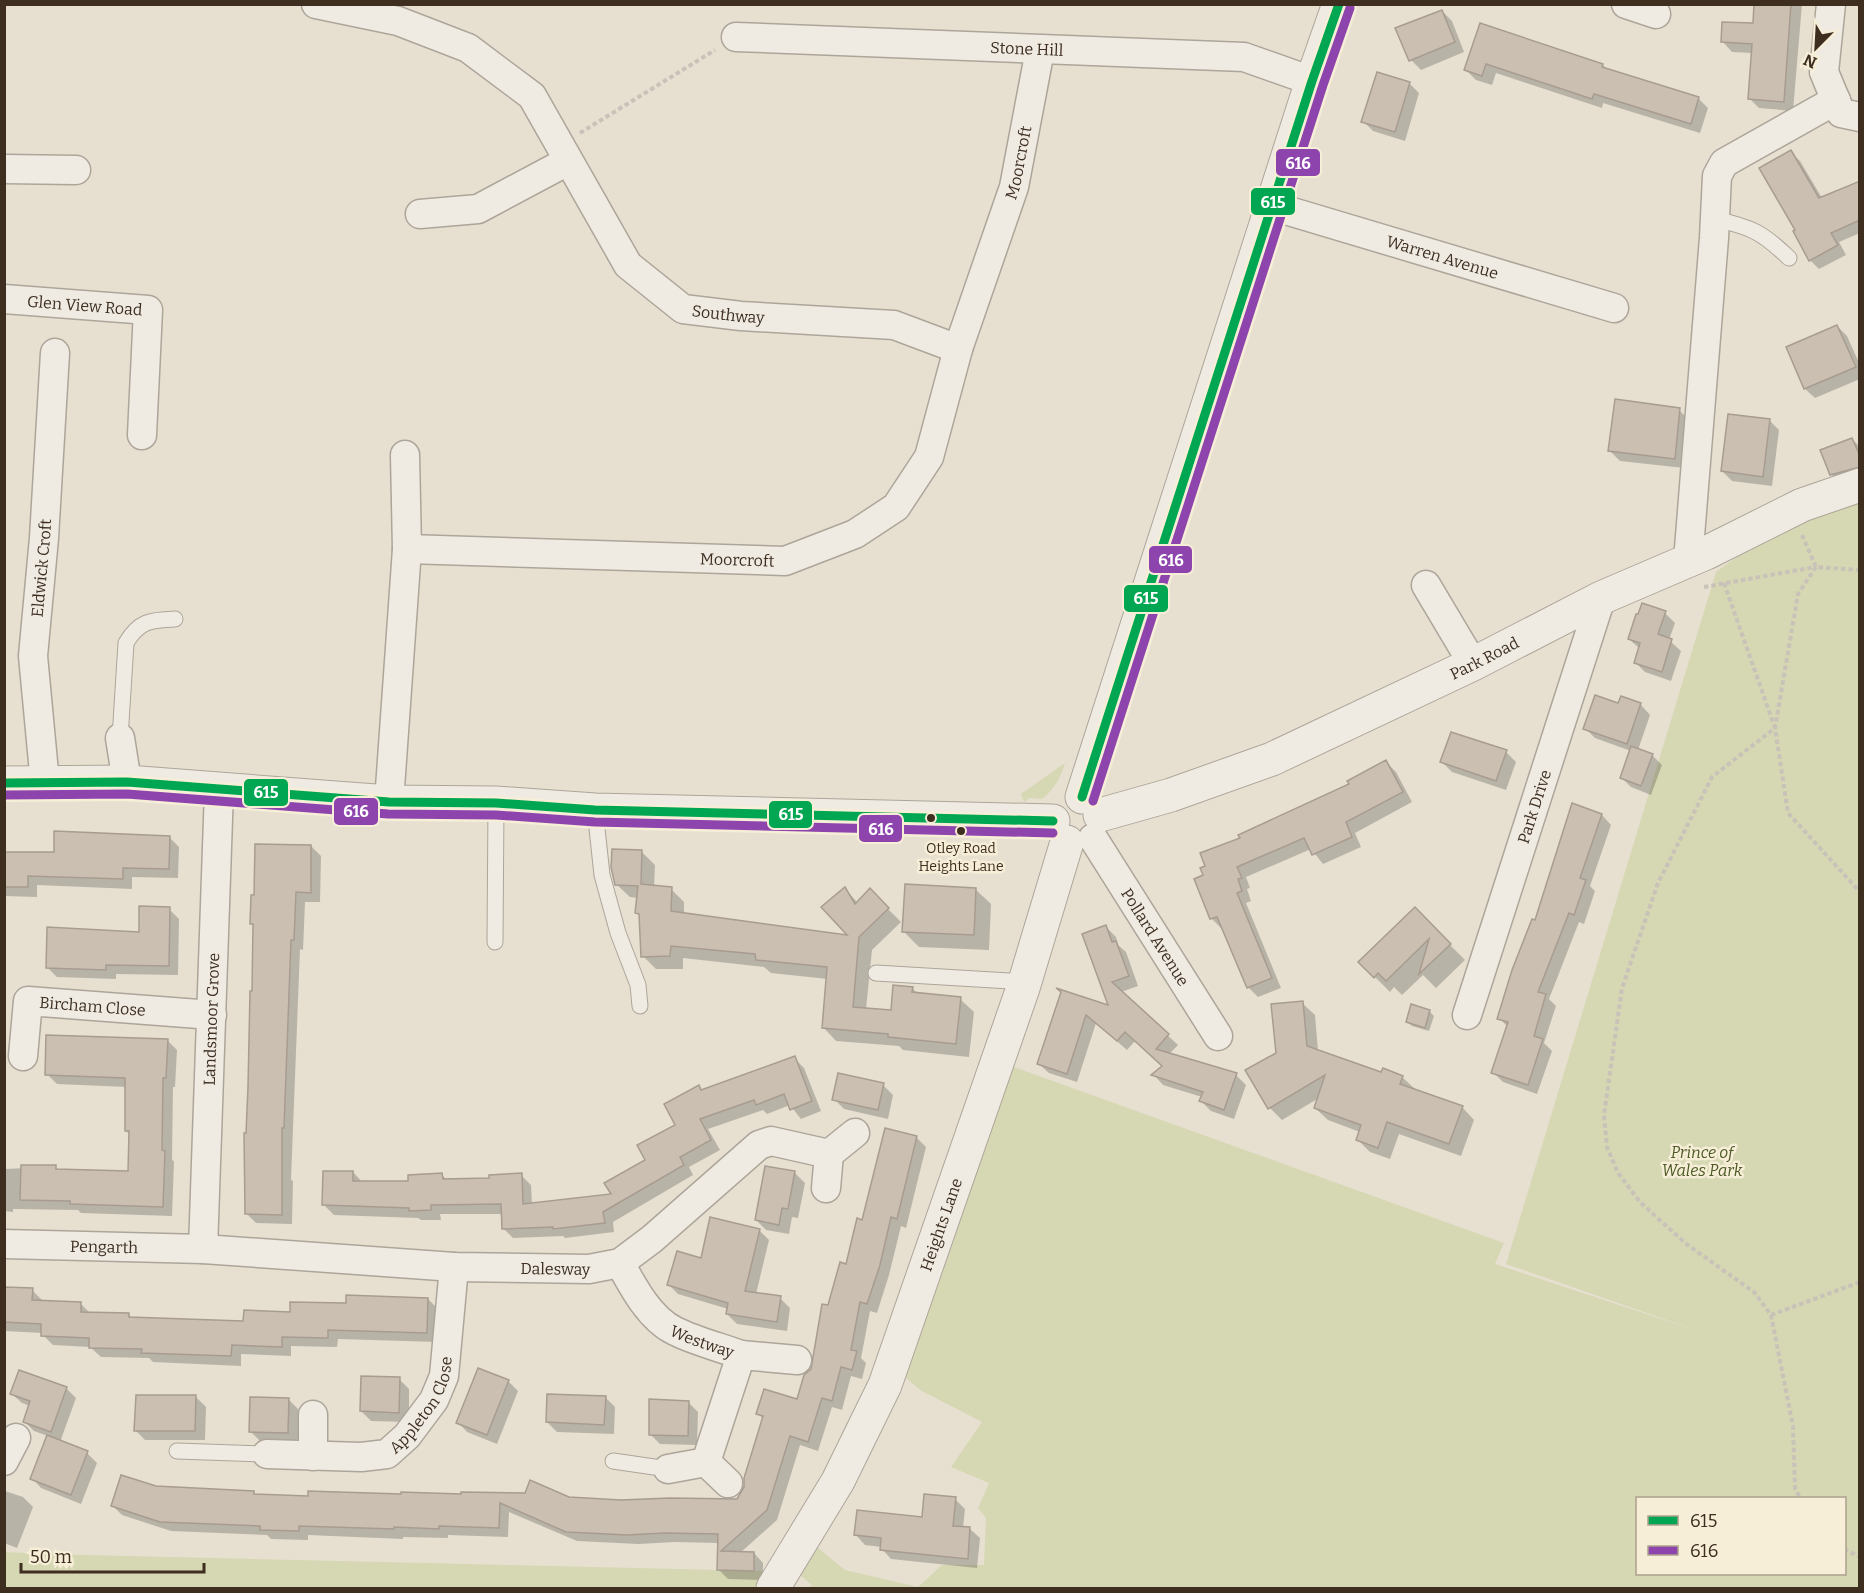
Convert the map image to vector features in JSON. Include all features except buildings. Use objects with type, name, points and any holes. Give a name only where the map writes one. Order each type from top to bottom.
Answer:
[{"type":"street","name":"Southway","points":[[316,4],[398,21],[468,48],[532,96],[628,265],[683,309],[894,325],[958,349]]},
{"type":"street","name":"Heights Lane","points":[[772,1588],[838,1481],[885,1384],[1079,822],[1272,206],[1339,4]]},
{"type":"street","points":[[1626,4],[1656,14]]},
{"type":"street","points":[[1831,4],[1824,72],[1841,113],[1860,117]]},
{"type":"street","name":"Stone Hill","points":[[736,37],[1244,57],[1312,81]]},
{"type":"street","name":"Moorcroft","points":[[407,549],[785,561],[855,534],[896,507],[928,457],[958,349],[1014,187],[1040,50]]},
{"type":"street","points":[[1694,574],[1717,176],[1724,163],[1836,100]]},
{"type":"street","points":[[420,214],[478,209],[563,154]]},
{"type":"street","points":[[4,169],[76,171]]},
{"type":"street","name":"Warren Avenue","points":[[1272,206],[1614,308]]},
{"type":"street","name":"Glen View Road","points":[[4,299],[148,310],[142,435]]},
{"type":"street","name":"Eldwick Croft","points":[[45,783],[33,656],[44,538],[55,353]]},
{"type":"street","points":[[389,802],[407,549],[405,455]]},
{"type":"street","name":"Park Road","points":[[4,783],[127,782],[389,802],[496,803],[595,810],[1079,822],[1171,795],[1272,759],[1473,664],[1600,598],[1694,574],[1802,506],[1860,485]]},
{"type":"street","points":[[1426,585],[1473,664]]},
{"type":"street","name":"Park Drive","points":[[1467,1015],[1600,598]]},
{"type":"street","points":[[120,738],[127,782]]},
{"type":"street","name":"Landsmoor Grove","points":[[203,1249],[219,790]]},
{"type":"street","name":"Pollard Avenue","points":[[1079,822],[1218,1036]]},
{"type":"street","name":"Bircham Close","points":[[22,1056],[28,1001],[212,1015]]},
{"type":"street","points":[[826,1188],[829,1154],[855,1133]]},
{"type":"street","name":"Dalesway","points":[[203,1249],[454,1267],[589,1269],[620,1263],[652,1239],[759,1145],[771,1141],[829,1154]]},
{"type":"street","name":"Pengarth","points":[[4,1244],[203,1249]]},
{"type":"street","name":"Westway","points":[[620,1263],[650,1311],[673,1331],[741,1354],[706,1462]]},
{"type":"street","name":"Appleton Close","points":[[267,1454],[361,1457],[387,1454],[407,1436],[434,1400],[444,1376],[454,1267]]},
{"type":"street","points":[[741,1354],[797,1360]]},
{"type":"street","points":[[313,1414],[314,1456]]},
{"type":"street","points":[[668,1470],[706,1462],[728,1483]]},
{"type":"lane","points":[[1715,219],[1746,226],[1762,233],[1789,258]]},
{"type":"lane","points":[[120,738],[126,643],[133,631],[143,623],[157,619],[175,619]]},
{"type":"lane","points":[[495,942],[496,803]]},
{"type":"lane","points":[[595,810],[602,875],[618,933],[638,985],[640,1006]]},
{"type":"lane","points":[[876,973],[1025,982]]},
{"type":"lane","points":[[177,1451],[267,1454]]},
{"type":"lane","points":[[613,1461],[668,1470]]},
{"type":"path","points":[[563,154],[736,37]]},
{"type":"path","points":[[1694,574],[1724,583],[1816,567],[1798,594],[1775,728],[1712,777],[1658,883],[1622,988],[1604,1115],[1607,1147],[1618,1173],[1640,1202],[1686,1243],[1754,1292],[1771,1315],[1793,1426],[1795,1488],[1800,1497]]},
{"type":"path","points":[[1724,583],[1775,728],[1788,813],[1860,892]]},
{"type":"path","points":[[1771,1315],[1860,1282]]},
{"type":"path","points":[[1846,1550],[1860,1557]]},
{"type":"green space","name":"Prince of Wales Park","points":[[1859,501],[1859,1588],[808,1588],[812,1585],[795,1571],[813,1544],[845,1570],[918,1587],[942,1565],[984,1565],[986,1518],[978,1508],[989,1483],[951,1467],[982,1422],[920,1390],[905,1377],[949,1254],[1011,1066],[1504,1243],[1495,1264],[1704,1333],[1506,1264],[1716,572],[1780,526]]},
{"type":"green space","points":[[1065,763],[1056,783],[1047,795],[1042,799],[1029,798],[1024,802],[1021,794]]},
{"type":"green space","points":[[5,1552],[769,1571],[760,1588],[5,1588]]},
{"type":"transit line","name":"615","points":[[1082,797],[1312,81],[1339,4]]},
{"type":"transit line","name":"616","points":[[1093,801],[1323,85],[1350,8]]},
{"type":"transit line","name":"615","points":[[4,783],[127,782],[389,802],[496,803],[595,810],[1053,821]]},
{"type":"transit line","name":"616","points":[[4,795],[127,794],[388,814],[496,815],[595,822],[1053,833]]},
{"type":"place","name":"Otley Road Heights Lane","points":[[961,831]]}]
